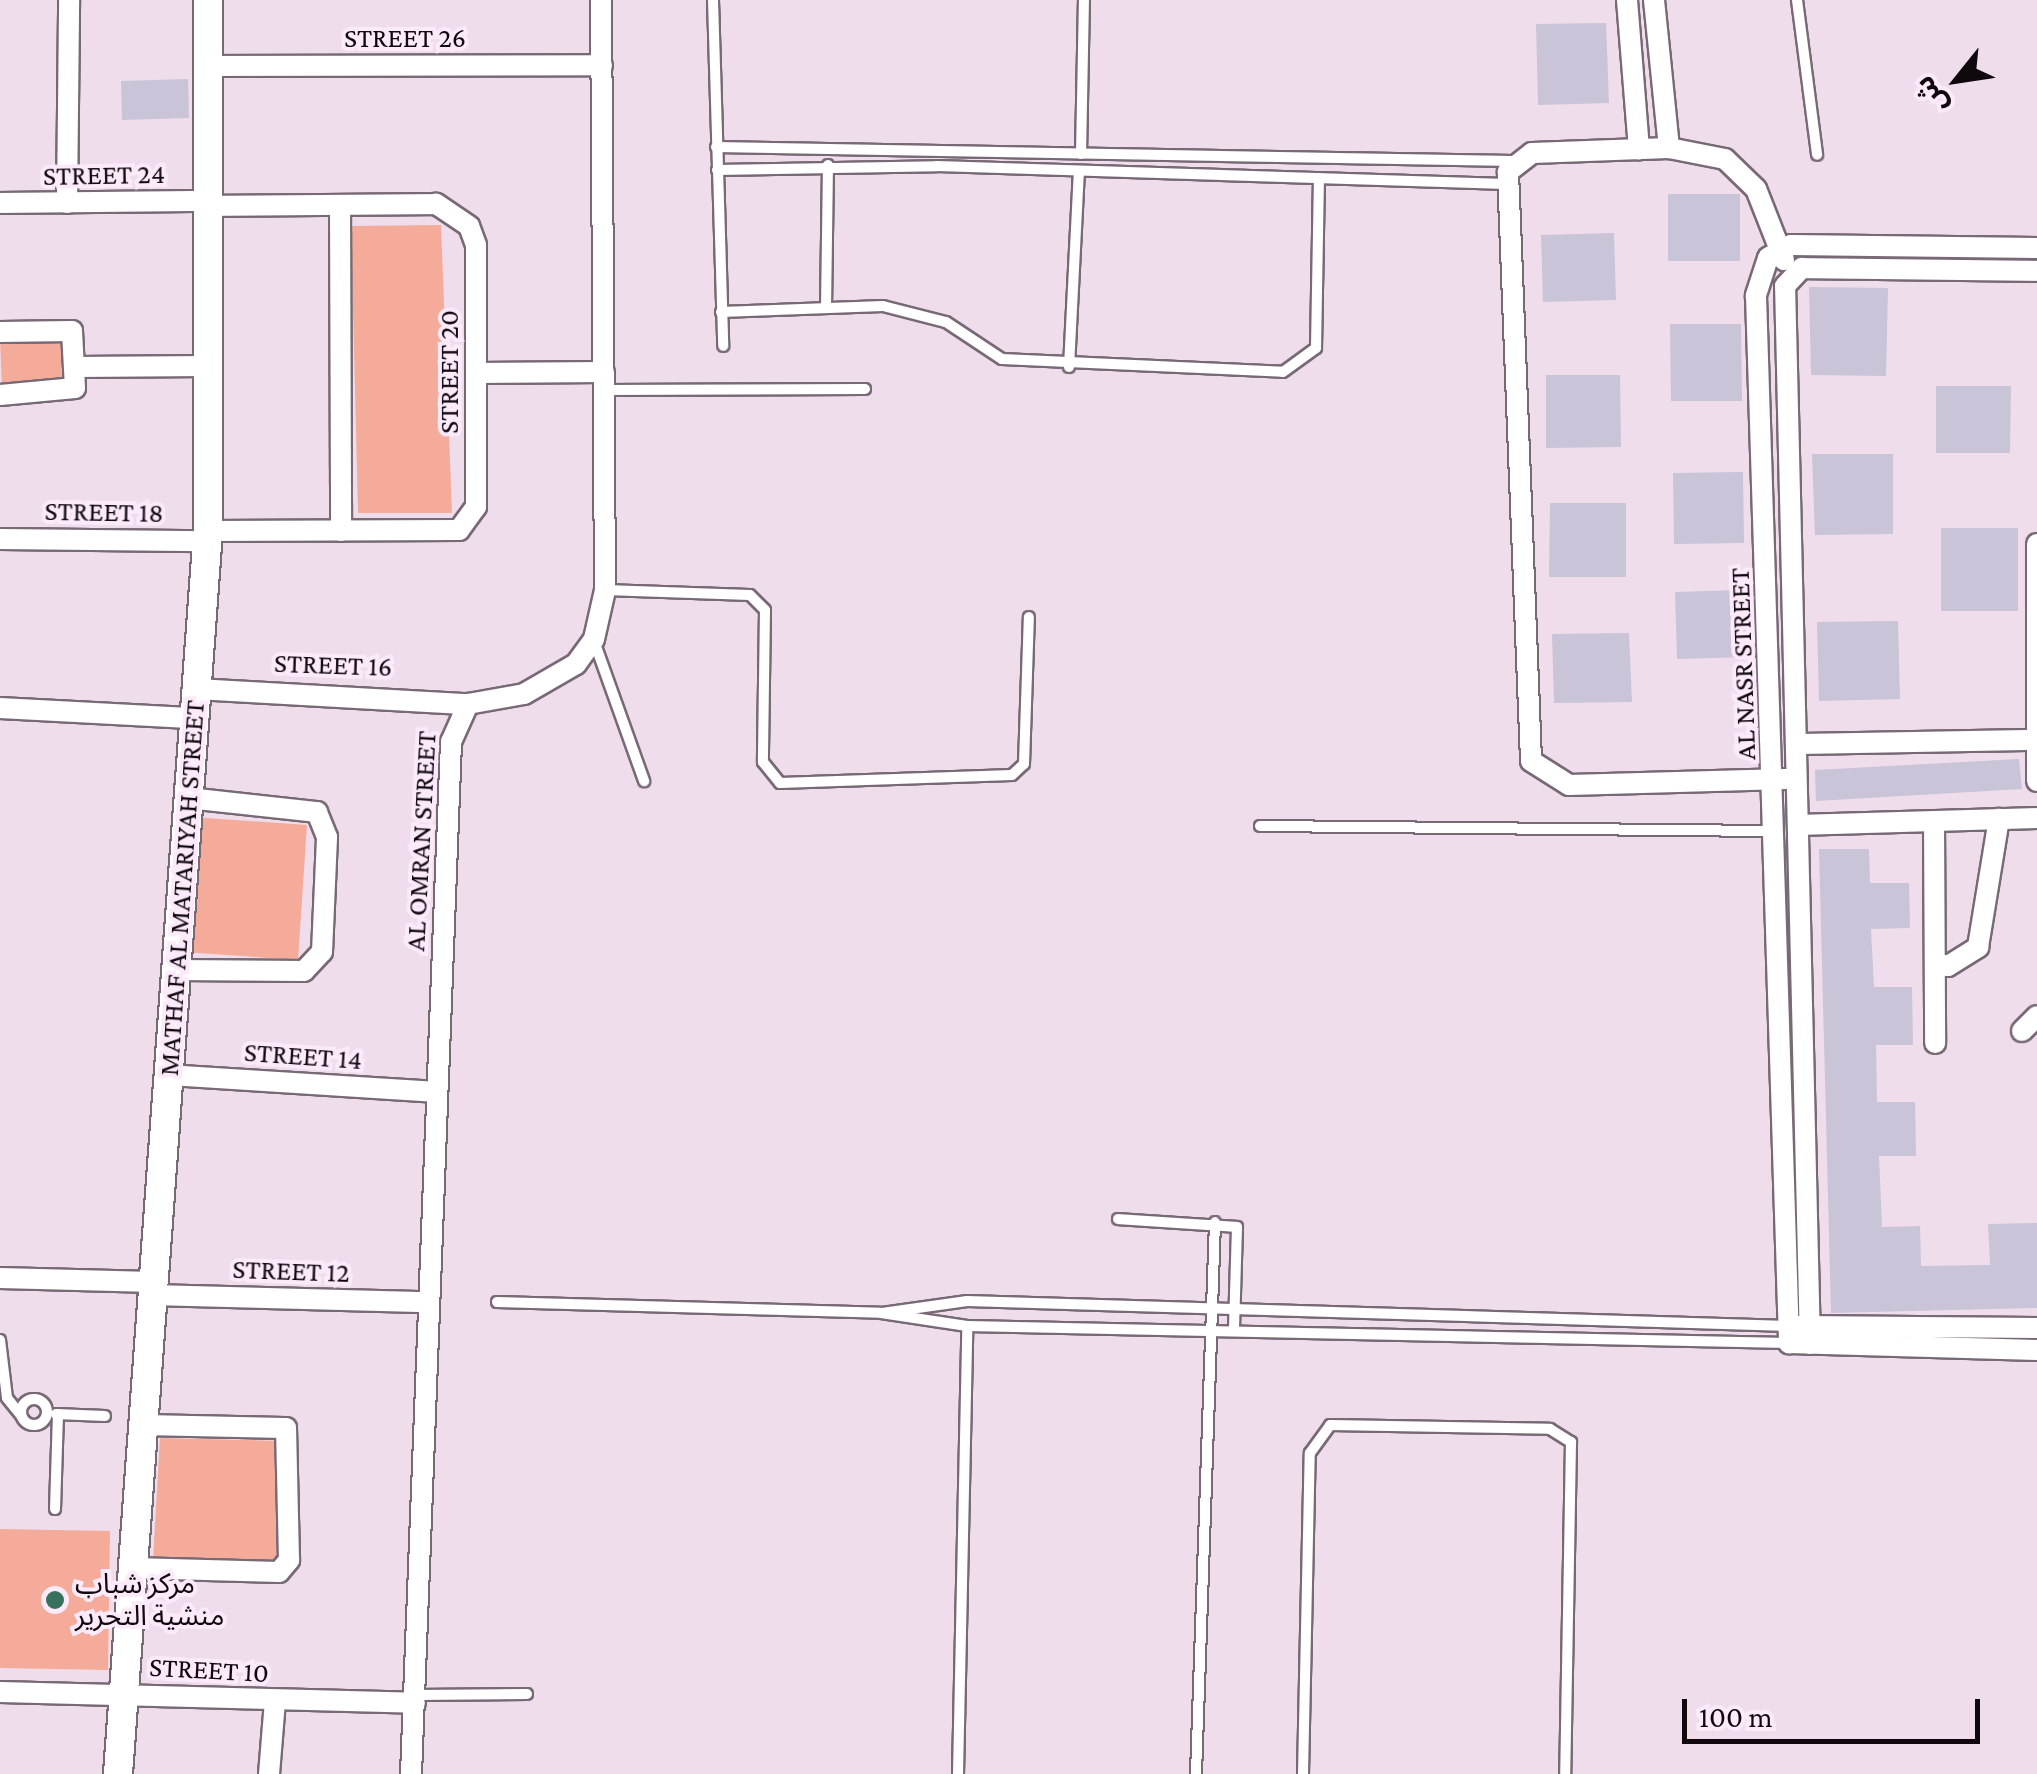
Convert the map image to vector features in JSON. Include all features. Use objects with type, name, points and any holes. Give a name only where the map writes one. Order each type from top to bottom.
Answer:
[{"type":"street","points":[[67,203],[69,0]]},
{"type":"street","name":"MATHAF AL MATARIYAH STREET","points":[[118,1774],[208,536],[208,0]]},
{"type":"street","points":[[594,639],[605,590],[602,0]]},
{"type":"street","points":[[1627,0],[1639,150]]},
{"type":"street","points":[[1654,0],[1670,148]]},
{"type":"street","name":"STREET 26","points":[[208,66],[602,66]]},
{"type":"street","points":[[1798,778],[1569,785],[1531,762],[1507,184],[1514,161],[1670,148],[1744,172],[1792,275],[2037,270]]},
{"type":"street","name":"STREET 24","points":[[0,203],[208,204]]},
{"type":"street","name":"STREET 20","points":[[208,204],[436,204],[468,226],[476,372],[471,521],[444,531],[208,536]]},
{"type":"street","points":[[340,205],[341,531]]},
{"type":"street","points":[[1779,250],[2037,248]]},
{"type":"street","name":"AL NASR STREET","points":[[1779,250],[1761,269],[1756,296],[1799,1335]]},
{"type":"street","name":"AL NASR STREET","points":[[1792,275],[1784,299],[1799,825],[1799,1335]]},
{"type":"street","points":[[0,332],[72,331],[75,367],[72,394],[0,395]]},
{"type":"street","points":[[75,367],[208,366]]},
{"type":"street","points":[[476,372],[604,381]]},
{"type":"street","name":"STREET 18","points":[[0,539],[208,536]]},
{"type":"street","points":[[2037,544],[2031,740],[2037,781]]},
{"type":"street","name":"AL OMRAN STREET","points":[[411,1774],[451,742],[468,704],[552,682],[594,639]]},
{"type":"street","name":"STREET 16","points":[[196,688],[468,704]]},
{"type":"street","points":[[0,708],[194,718]]},
{"type":"street","points":[[1796,744],[2031,740]]},
{"type":"street","points":[[176,970],[304,971],[322,952],[327,836],[317,812],[188,798]]},
{"type":"street","points":[[1799,825],[2037,818]]},
{"type":"street","points":[[1934,963],[1948,966],[1978,946],[1998,819]]},
{"type":"street","points":[[1934,821],[1935,1043]]},
{"type":"street","points":[[2022,1032],[2037,1016]]},
{"type":"street","name":"STREET 14","points":[[168,1075],[435,1092]]},
{"type":"street","name":"STREET 12","points":[[0,1278],[428,1302]]},
{"type":"street","points":[[1799,1335],[2037,1328]]},
{"type":"street","points":[[1799,1335],[2037,1350]]},
{"type":"street","points":[[133,1568],[279,1572],[288,1560],[286,1428],[143,1424]]},
{"type":"street","name":"STREET 10","points":[[0,1692],[124,1693],[275,1702],[415,1699]]},
{"type":"street","points":[[269,1774],[275,1702]]},
{"type":"lane","points":[[713,0],[722,346]]},
{"type":"lane","points":[[1081,154],[1084,0]]},
{"type":"lane","points":[[1798,0],[1818,155]]},
{"type":"lane","points":[[716,146],[1514,161]]},
{"type":"lane","points":[[717,170],[828,165],[1507,184]]},
{"type":"lane","points":[[826,308],[828,165]]},
{"type":"lane","points":[[1069,367],[1079,172]]},
{"type":"lane","points":[[721,312],[883,306],[946,322],[1002,358],[1069,367],[1282,372],[1303,364],[1316,348],[1319,178]]},
{"type":"lane","points":[[604,381],[865,389]]},
{"type":"lane","points":[[605,590],[750,595],[765,610],[763,762],[780,782],[1012,775],[1024,764],[1029,617]]},
{"type":"lane","points":[[594,639],[644,781]]},
{"type":"lane","points":[[1260,826],[1776,831]]},
{"type":"lane","points":[[1118,1219],[1215,1222],[1241,1236],[1234,1331]]},
{"type":"lane","points":[[1196,1774],[1205,1331],[1215,1222]]},
{"type":"lane","points":[[881,1313],[967,1301],[1236,1308],[1799,1335]]},
{"type":"lane","points":[[496,1302],[881,1313],[967,1326],[1799,1335]]},
{"type":"lane","points":[[958,1774],[967,1326]]},
{"type":"lane","points":[[0,1340],[7,1398],[21,1415],[37,1425],[53,1414]]},
{"type":"lane","points":[[21,1415],[34,1399],[53,1414],[105,1416]]},
{"type":"lane","points":[[53,1414],[55,1510]]},
{"type":"lane","points":[[1302,1774],[1310,1453],[1330,1426],[1550,1429],[1571,1442],[1566,1774]]},
{"type":"lane","points":[[415,1699],[527,1694]]},
{"type":"shaded area","points":[[441,225],[452,513],[358,513],[351,226]]},
{"type":"shaded area","points":[[0,339],[61,340],[62,385],[2,388]]},
{"type":"shaded area","points":[[192,817],[307,825],[298,960],[183,952]]},
{"type":"shaded area","points":[[160,1438],[282,1441],[279,1565],[153,1560]]},
{"type":"shaded area","name":"مركز شباب منشية التحرير","points":[[0,1529],[110,1531],[108,1670],[0,1668]]},
{"type":"building","points":[[1606,23],[1609,103],[1538,105],[1536,24]]},
{"type":"building","points":[[188,79],[189,118],[122,120],[121,81]]},
{"type":"building","points":[[1668,194],[1740,194],[1740,261],[1668,261]]},
{"type":"building","points":[[1614,233],[1616,300],[1543,302],[1541,235]]},
{"type":"building","points":[[1809,287],[1888,288],[1886,376],[1811,375]]},
{"type":"building","points":[[1670,324],[1741,324],[1742,401],[1671,401]]},
{"type":"building","points":[[1546,375],[1620,375],[1621,447],[1546,448]]},
{"type":"building","points":[[1936,386],[2011,386],[2010,453],[1936,453]]},
{"type":"building","points":[[1812,454],[1893,454],[1893,534],[1815,535]]},
{"type":"building","points":[[1743,472],[1744,543],[1674,544],[1673,473]]},
{"type":"building","points":[[1550,503],[1626,503],[1626,577],[1549,577]]},
{"type":"building","points":[[1941,528],[2018,528],[2018,611],[1941,611]]},
{"type":"building","points":[[1744,590],[1747,657],[1677,659],[1675,592]]},
{"type":"building","points":[[1898,621],[1900,699],[1819,701],[1817,622]]},
{"type":"building","points":[[1629,633],[1632,702],[1554,703],[1552,634]]},
{"type":"building","points":[[2019,759],[2022,789],[1816,801],[1815,770]]},
{"type":"building","points":[[1819,849],[1869,849],[1870,883],[1909,883],[1910,928],[1871,929],[1874,987],[1912,987],[1913,1045],[1876,1045],[1877,1102],[1915,1102],[1916,1156],[1879,1156],[1882,1227],[1920,1226],[1921,1266],[1990,1265],[1988,1224],[2037,1223],[2037,1308],[1831,1313]]},
{"type":"place","name":"مركز شباب منشية التحرير","points":[[55,1600]]}]
